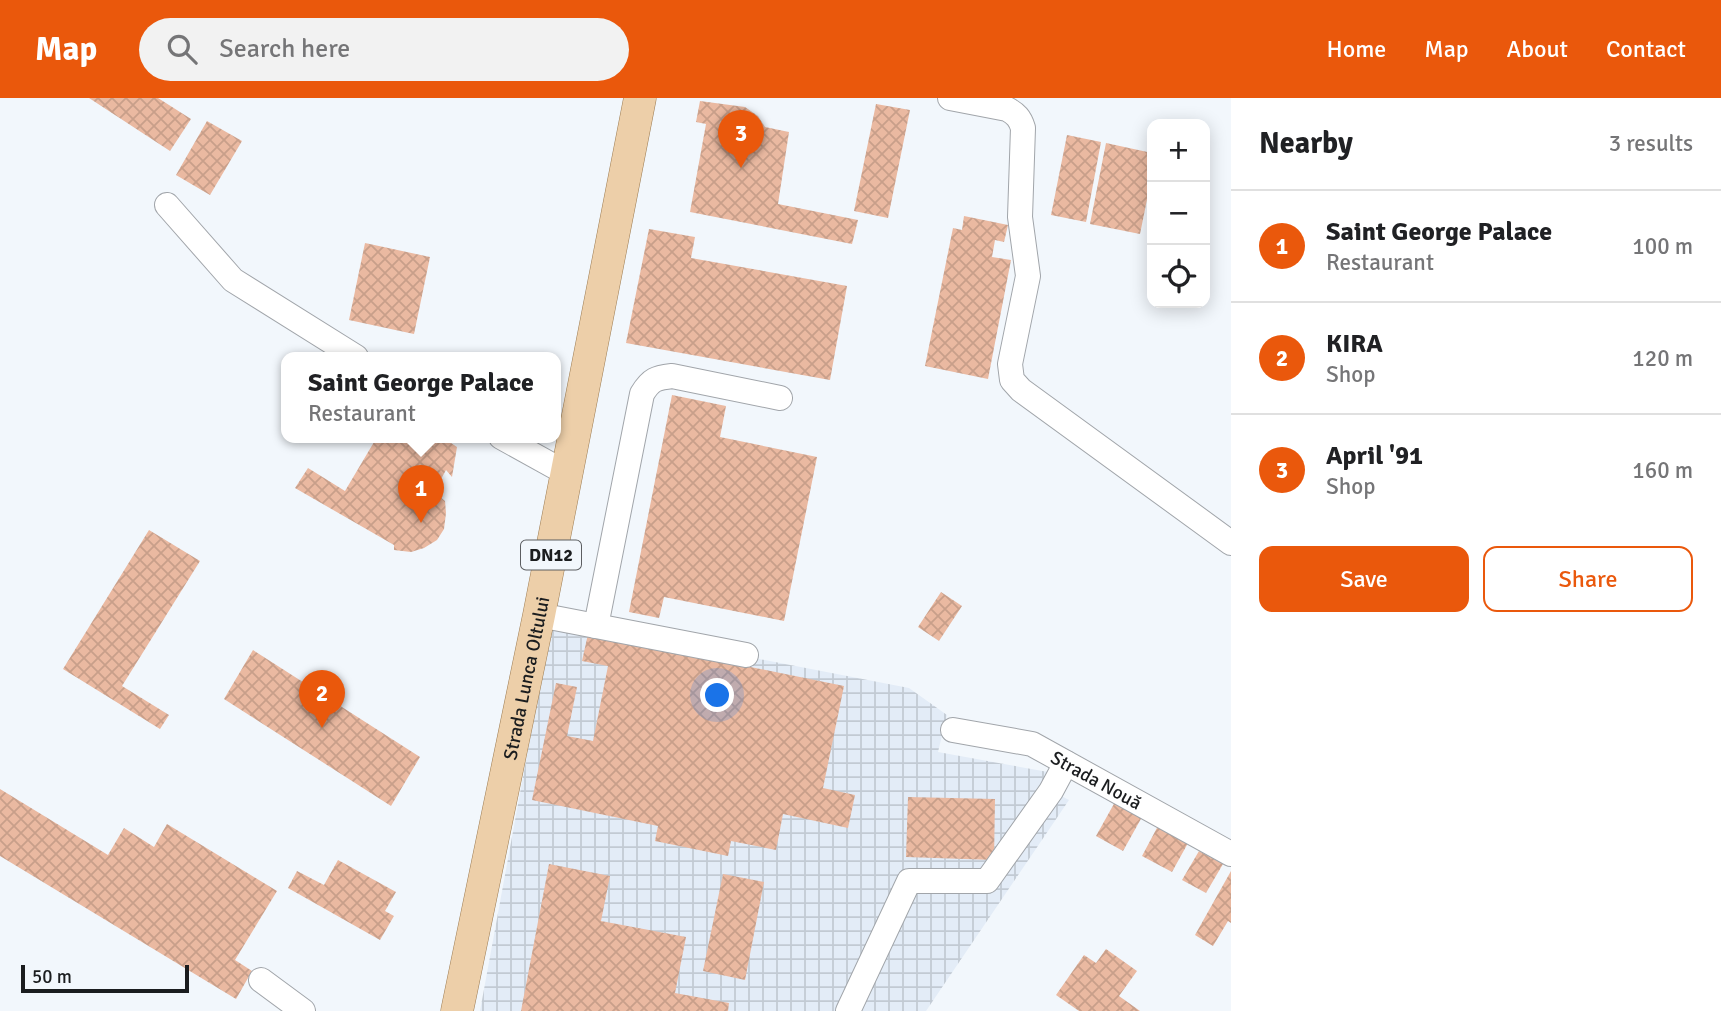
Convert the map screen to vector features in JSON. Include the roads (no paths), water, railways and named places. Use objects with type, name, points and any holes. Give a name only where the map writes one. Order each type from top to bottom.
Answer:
[{"type":"main road","name":"Strada Lunca Oltului","points":[[457,1011],[539,615],[640,98]]},
{"type":"street","points":[[950,98],[1007,109],[1015,113],[1023,128],[1020,217],[1028,276],[1010,364],[1012,380],[1021,390],[1231,543]]},
{"type":"street","points":[[167,205],[233,279],[348,352]]},
{"type":"street","points":[[596,626],[642,394],[647,385],[657,378],[672,376],[780,398]]},
{"type":"street","points":[[512,443],[566,473]]},
{"type":"street","points":[[539,615],[746,655]]},
{"type":"street","name":"Strada Nouă","points":[[953,730],[1032,744],[1231,854]]},
{"type":"street","points":[[848,1011],[909,881],[987,881],[1051,792],[1066,762]]},
{"type":"street","points":[[261,980],[303,1011]]},
{"type":"place","name":"April '91","points":[[741,168]]},
{"type":"place","name":"Saint George Palace","points":[[421,523]]},
{"type":"place","name":"KIRA","points":[[322,728]]}]
